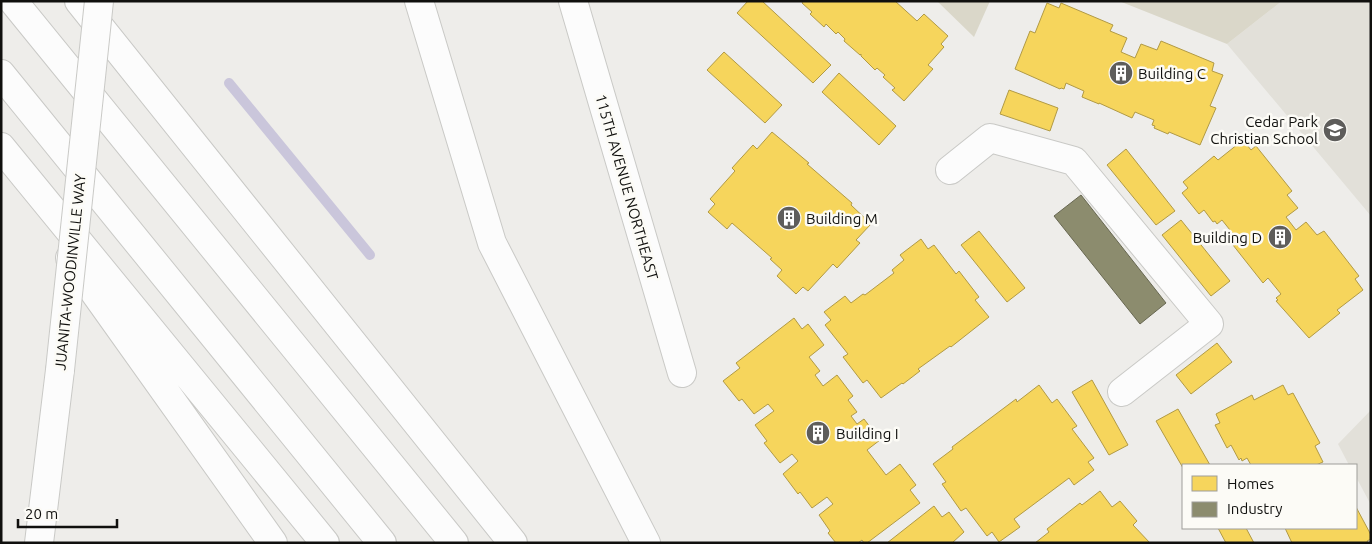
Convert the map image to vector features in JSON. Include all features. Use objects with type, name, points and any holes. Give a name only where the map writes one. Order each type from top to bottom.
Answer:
[{"type":"main road","points":[[14,1],[454,543]]},
{"type":"main road","points":[[79,1],[513,543]]},
{"type":"main road","name":"JUANITA-WOODINVILLE WAY","points":[[39,543],[60,370],[99,1]]},
{"type":"main road","points":[[418,1],[492,243],[646,543]]},
{"type":"main road","name":"115TH AVENUE NORTHEAST","points":[[573,1],[682,373]]},
{"type":"main road","points":[[1,74],[382,543]]},
{"type":"main road","points":[[950,170],[990,138],[1074,161],[1209,324],[1122,392]]},
{"type":"main road","points":[[1,147],[325,543]]},
{"type":"main road","points":[[1,161],[273,543]]},
{"type":"shaded area","points":[[937,1],[990,1],[974,37]]},
{"type":"shaded area","points":[[1119,1],[1282,1],[1227,44]]},
{"type":"shaded area","name":"Cedar Park Christian School","points":[[1282,1],[1371,1],[1371,216],[1227,44]]},
{"type":"shaded area","points":[[1371,410],[1371,505],[1357,479],[1357,464],[1348,464],[1338,444]]},
{"type":"building: Homes","points":[[748,1],[762,1],[831,65],[813,83],[737,13]]},
{"type":"building: Homes","points":[[803,1],[895,1],[917,21],[924,14],[948,36],[941,44],[944,47],[928,65],[933,69],[904,101],[892,90],[895,88],[883,77],[885,75],[877,68],[875,70],[861,54],[844,41],[845,39],[838,32],[836,34],[826,24],[824,27],[810,14],[812,12],[802,3]]},
{"type":"building: Homes","name":"Building C","points":[[1047,3],[1059,8],[1061,3],[1113,25],[1110,31],[1127,38],[1121,52],[1135,58],[1141,44],[1157,50],[1161,41],[1214,63],[1212,71],[1223,75],[1210,106],[1216,108],[1200,145],[1154,128],[1155,126],[1152,125],[1154,120],[1135,112],[1132,118],[1082,97],[1084,91],[1066,83],[1064,89],[1060,89],[1015,69],[1030,31],[1035,33]]},
{"type":"building: Homes","points":[[724,52],[782,105],[765,123],[707,70]]},
{"type":"building: Homes","points":[[839,73],[896,126],[879,145],[822,92]]},
{"type":"building: Homes","points":[[1009,90],[1058,108],[1050,131],[1000,114]]},
{"type":"building: Homes","name":"Building M","points":[[772,132],[809,163],[807,164],[852,203],[851,205],[871,224],[856,240],[860,243],[837,268],[833,264],[808,291],[803,287],[796,294],[777,276],[782,270],[770,259],[772,258],[732,223],[727,229],[708,212],[715,204],[710,199],[735,171],[732,168],[753,145],[757,149]]},
{"type":"building: Homes","name":"Building D","points":[[1243,140],[1251,150],[1256,146],[1292,191],[1287,195],[1298,208],[1286,217],[1296,230],[1306,222],[1317,235],[1324,231],[1359,276],[1355,279],[1363,290],[1337,310],[1340,313],[1309,338],[1276,301],[1278,300],[1276,298],[1281,294],[1268,278],[1263,283],[1229,240],[1234,235],[1222,220],[1217,224],[1215,221],[1213,222],[1204,210],[1199,214],[1182,193],[1188,188],[1183,182],[1214,156],[1218,160]]},
{"type":"building: Homes","points":[[1126,149],[1175,211],[1156,225],[1107,165]]},
{"type":"building: Homes","points":[[1181,220],[1230,281],[1211,296],[1162,235]]},
{"type":"building: Homes","points":[[979,231],[1025,288],[1007,302],[961,245]]},
{"type":"building: Homes","points":[[921,239],[928,249],[934,245],[956,274],[959,271],[979,297],[975,300],[989,317],[951,347],[918,369],[920,371],[903,384],[881,398],[867,380],[863,383],[843,357],[848,354],[825,325],[831,320],[824,312],[845,296],[851,303],[863,294],[865,295],[894,273],[892,270],[904,260],[900,255]]},
{"type":"building: Homes","name":"Building I","points":[[794,318],[802,329],[808,324],[824,345],[809,357],[820,371],[815,375],[823,386],[837,375],[853,396],[848,400],[857,412],[851,416],[857,424],[864,419],[880,440],[867,450],[886,475],[900,464],[916,485],[910,490],[920,503],[867,543],[864,543],[862,540],[858,543],[836,543],[828,533],[830,531],[819,515],[833,504],[827,497],[812,508],[800,492],[798,494],[783,474],[798,461],[792,454],[780,463],[764,443],[767,441],[755,425],[774,411],[768,404],[754,414],[742,399],[739,401],[723,381],[740,368],[736,363]]},
{"type":"building: Homes","points":[[1217,343],[1232,362],[1191,394],[1176,375]]},
{"type":"building: Homes","points":[[1092,380],[1128,445],[1109,455],[1072,392]]},
{"type":"building: Homes","points":[[1039,385],[1052,403],[1057,399],[1077,426],[1072,429],[1094,458],[1088,462],[1094,470],[1074,485],[1069,478],[1014,519],[1020,527],[999,542],[992,532],[987,536],[966,508],[961,511],[942,484],[946,482],[933,464],[953,449],[952,447],[1016,399],[1017,402]]},
{"type":"building: Homes","points":[[1283,385],[1288,395],[1293,393],[1320,443],[1315,446],[1323,462],[1318,464],[1250,464],[1247,458],[1242,461],[1241,458],[1239,460],[1231,445],[1227,448],[1215,425],[1220,423],[1216,414],[1252,395],[1254,400]]},
{"type":"building: Homes","points":[[1178,409],[1209,464],[1182,464],[1182,466],[1156,421]]},
{"type":"building: Homes","points":[[1100,491],[1112,507],[1120,501],[1137,521],[1133,525],[1150,543],[1035,543],[1049,532],[1047,529],[1080,503],[1082,505]]},
{"type":"building: Homes","points":[[934,506],[942,517],[949,512],[964,532],[952,543],[887,543]]},
{"type":"building: Homes","points":[[1357,509],[1371,535],[1371,539],[1367,541],[1368,543],[1292,543],[1285,529],[1357,529]]},
{"type":"building: Homes","points":[[1219,529],[1247,529],[1254,543],[1226,543]]},
{"type":"building: Industry","points":[[1081,195],[1166,303],[1140,324],[1054,216]]},
{"type":"waterway","points":[[229,83],[370,255]]},
{"type":"place","name":"Building C","points":[[1121,73]]},
{"type":"place","name":"Cedar Park Christian School","points":[[1335,130]]},
{"type":"place","name":"Building M","points":[[789,218]]},
{"type":"place","name":"Building D","points":[[1280,237]]},
{"type":"place","name":"Building I","points":[[818,433]]}]
